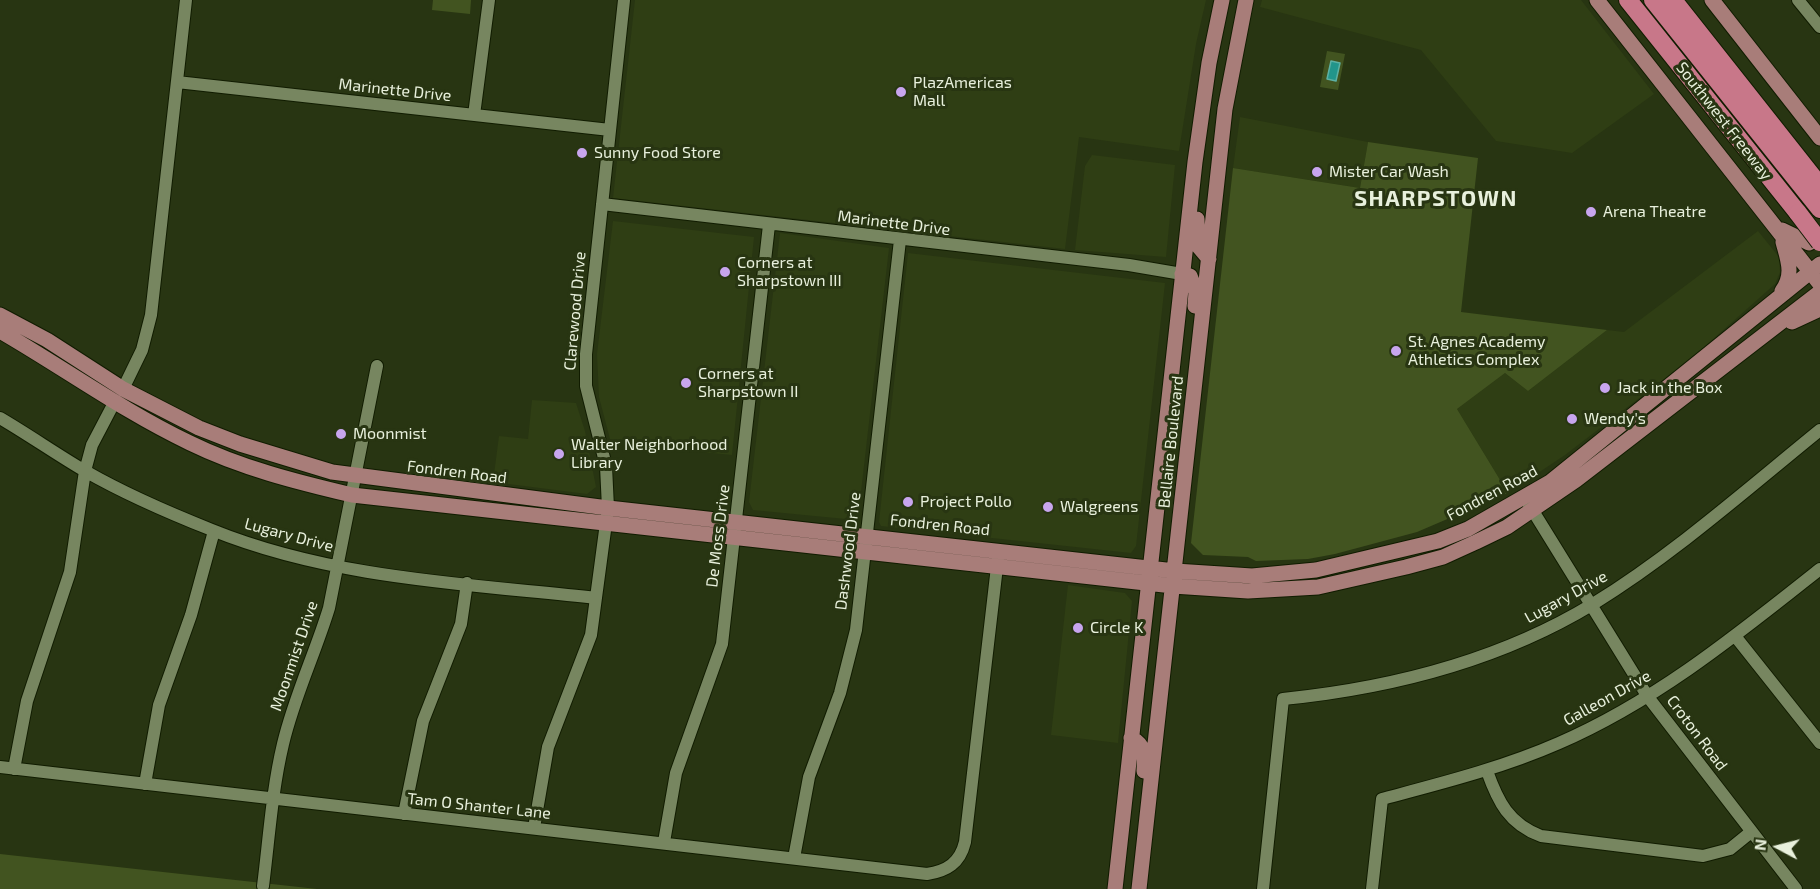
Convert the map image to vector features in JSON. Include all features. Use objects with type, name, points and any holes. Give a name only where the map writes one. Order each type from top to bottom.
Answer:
[{"type":"highway","name":"Southwest Freeway","points":[[1628,0],[1820,242]]},
{"type":"highway","points":[[1653,0],[1818,199]]},
{"type":"highway","name":"Southwest Freeway","points":[[1672,0],[1818,199]]},
{"type":"main road","name":"Bellaire Boulevard","points":[[1115,889],[1182,274],[1209,63],[1222,0]]},
{"type":"main road","name":"Bellaire Boulevard","points":[[1139,889],[1229,80],[1246,0]]},
{"type":"main road","points":[[1597,0],[1778,230],[1815,268],[1820,284]]},
{"type":"main road","points":[[1712,0],[1820,138]]},
{"type":"main road","points":[[1191,200],[1197,214],[1198,246],[1209,259]]},
{"type":"main road","points":[[1778,230],[1803,242],[1814,241],[1820,236]]},
{"type":"main road","points":[[1777,298],[1788,283],[1790,270],[1778,230]]},
{"type":"main road","name":"Fondren Road","points":[[866,543],[1000,549],[1248,591],[1318,587],[1381,574],[1443,556],[1507,527],[1550,482],[1815,268]]},
{"type":"main road","points":[[1182,274],[1190,276],[1195,286],[1193,336],[1198,357]]},
{"type":"main road","name":"Fondren Road","points":[[1174,578],[1252,576],[1316,570],[1438,541],[1529,504],[1576,480],[1820,292]]},
{"type":"main road","points":[[1765,335],[1820,309]]},
{"type":"main road","name":"Fondren Road","points":[[0,315],[47,340],[123,389],[199,428],[240,444],[355,477],[608,508],[736,529],[866,543],[996,565],[1149,575]]},
{"type":"main road","name":"Fondren Road","points":[[0,332],[86,383],[114,403],[191,444],[301,482],[352,495],[606,525],[736,529]]},
{"type":"main road","points":[[1663,411],[1669,398],[1706,368],[1708,356]]},
{"type":"main road","points":[[86,383],[116,390],[123,389],[124,397],[141,417]]},
{"type":"main road","points":[[1316,570],[1318,587]]},
{"type":"main road","points":[[1131,738],[1139,742],[1145,756],[1143,795],[1148,816]]},
{"type":"street","points":[[123,389],[142,350],[151,315],[186,0]]},
{"type":"street","points":[[474,115],[489,0]]},
{"type":"street","name":"Clarewood Drive","points":[[534,828],[548,747],[586,652],[608,508],[606,466],[591,410],[586,366],[624,0]]},
{"type":"street","points":[[1798,0],[1818,20]]},
{"type":"street","name":"Marinette Drive","points":[[177,82],[610,130]]},
{"type":"street","name":"Marinette Drive","points":[[602,204],[1129,265],[1182,274]]},
{"type":"street","name":"De Moss Drive","points":[[664,842],[676,773],[722,644],[769,225]]},
{"type":"street","name":"Dashwood Drive","points":[[794,858],[809,777],[852,653],[900,240]]},
{"type":"street","name":"Moonmist Drive","points":[[263,886],[274,798],[287,730],[302,681],[321,634],[338,565],[377,366]]},
{"type":"street","points":[[14,769],[27,701],[70,572],[85,471],[93,445],[114,403]]},
{"type":"street","name":"Lugary Drive","points":[[0,418],[85,471],[214,531],[263,547],[338,565],[596,598]]},
{"type":"street","name":"Lugary Drive","points":[[1263,889],[1283,699],[1367,689],[1468,662],[1528,638],[1592,605],[1653,564],[1820,430]]},
{"type":"street","name":"Croton Road","points":[[1529,504],[1648,697],[1796,889]]},
{"type":"street","points":[[145,784],[159,705],[191,615],[214,531]]},
{"type":"street","points":[[996,565],[1000,549]]},
{"type":"street","name":"Tam O Shanter Lane","points":[[0,767],[927,874],[953,866],[965,842],[996,565]]},
{"type":"street","name":"Galleon Drive","points":[[1372,889],[1382,799],[1487,771],[1560,743],[1648,697],[1735,636],[1820,569]]},
{"type":"street","points":[[404,814],[423,721],[460,624],[467,583]]},
{"type":"street","points":[[1735,636],[1820,743]]},
{"type":"street","points":[[1487,771],[1497,799],[1504,810],[1526,830],[1541,836],[1703,856],[1730,849],[1751,832]]},
{"type":"shaded area","points":[[433,0],[471,0],[470,14],[432,10]]},
{"type":"shaded area","name":"PlazAmericas Mall","points":[[635,0],[1206,0],[1196,44],[1179,151],[1079,137],[1065,249],[613,198]]},
{"type":"shaded area","points":[[1262,0],[1581,0],[1654,94],[1572,153],[1496,141],[1421,50],[1260,7]]},
{"type":"shaded area","points":[[1327,51],[1345,54],[1338,90],[1320,87]]},
{"type":"shaded area","points":[[1240,117],[1368,142],[1360,188],[1233,168]]},
{"type":"shaded area","name":"St. Agnes Academy Athletics Complex","points":[[1368,142],[1478,158],[1461,312],[1607,330],[1528,391],[1505,373],[1457,409],[1508,493],[1417,532],[1335,554],[1308,559],[1256,561],[1248,557],[1203,555],[1191,543],[1233,168],[1360,188]]},
{"type":"shaded area","points":[[1092,155],[1175,165],[1166,257],[1075,250],[1085,166]]},
{"type":"shaded area","points":[[613,221],[754,237],[732,455],[611,443],[599,397],[597,354]]},
{"type":"shaded area","points":[[1758,231],[1779,257],[1780,272],[1775,284],[1694,356],[1565,455],[1508,493],[1457,409],[1505,373],[1528,391],[1607,330],[1624,332]]},
{"type":"shaded area","points":[[780,233],[889,248],[856,520],[753,510],[749,502]]},
{"type":"shaded area","points":[[908,253],[1165,283],[1136,546],[1131,553],[881,526],[879,522]]},
{"type":"shaded area","points":[[532,400],[576,403],[585,431],[596,487],[587,494],[493,482],[499,436],[528,439]]},
{"type":"shaded area","points":[[1068,585],[1125,593],[1132,601],[1118,743],[1051,735]]},
{"type":"shaded area","points":[[0,854],[317,889],[0,889]]},
{"type":"water","points":[[1331,61],[1340,63],[1336,81],[1327,79]]},
{"type":"place","name":"PlazAmericas Mall","points":[[901,92]]},
{"type":"place","name":"Sunny Food Store","points":[[582,153]]},
{"type":"place","name":"Mister Car Wash","points":[[1317,172]]},
{"type":"place","name":"Arena Theatre","points":[[1591,212]]},
{"type":"place","name":"Corners at Sharpstown III","points":[[725,272]]},
{"type":"place","name":"St. Agnes Academy Athletics Complex","points":[[1396,351]]},
{"type":"place","name":"Corners at Sharpstown II","points":[[686,383]]},
{"type":"place","name":"Jack in the Box","points":[[1605,388]]},
{"type":"place","name":"Wendy's","points":[[1572,419]]},
{"type":"place","name":"Moonmist","points":[[341,434]]},
{"type":"place","name":"Walter Neighborhood Library","points":[[559,454]]},
{"type":"place","name":"Project Pollo","points":[[908,502]]},
{"type":"place","name":"Walgreens","points":[[1048,507]]},
{"type":"place","name":"Circle K","points":[[1078,628]]},
{"type":"district","name":"SHARPSTOWN","points":[[1436,199]]}]
